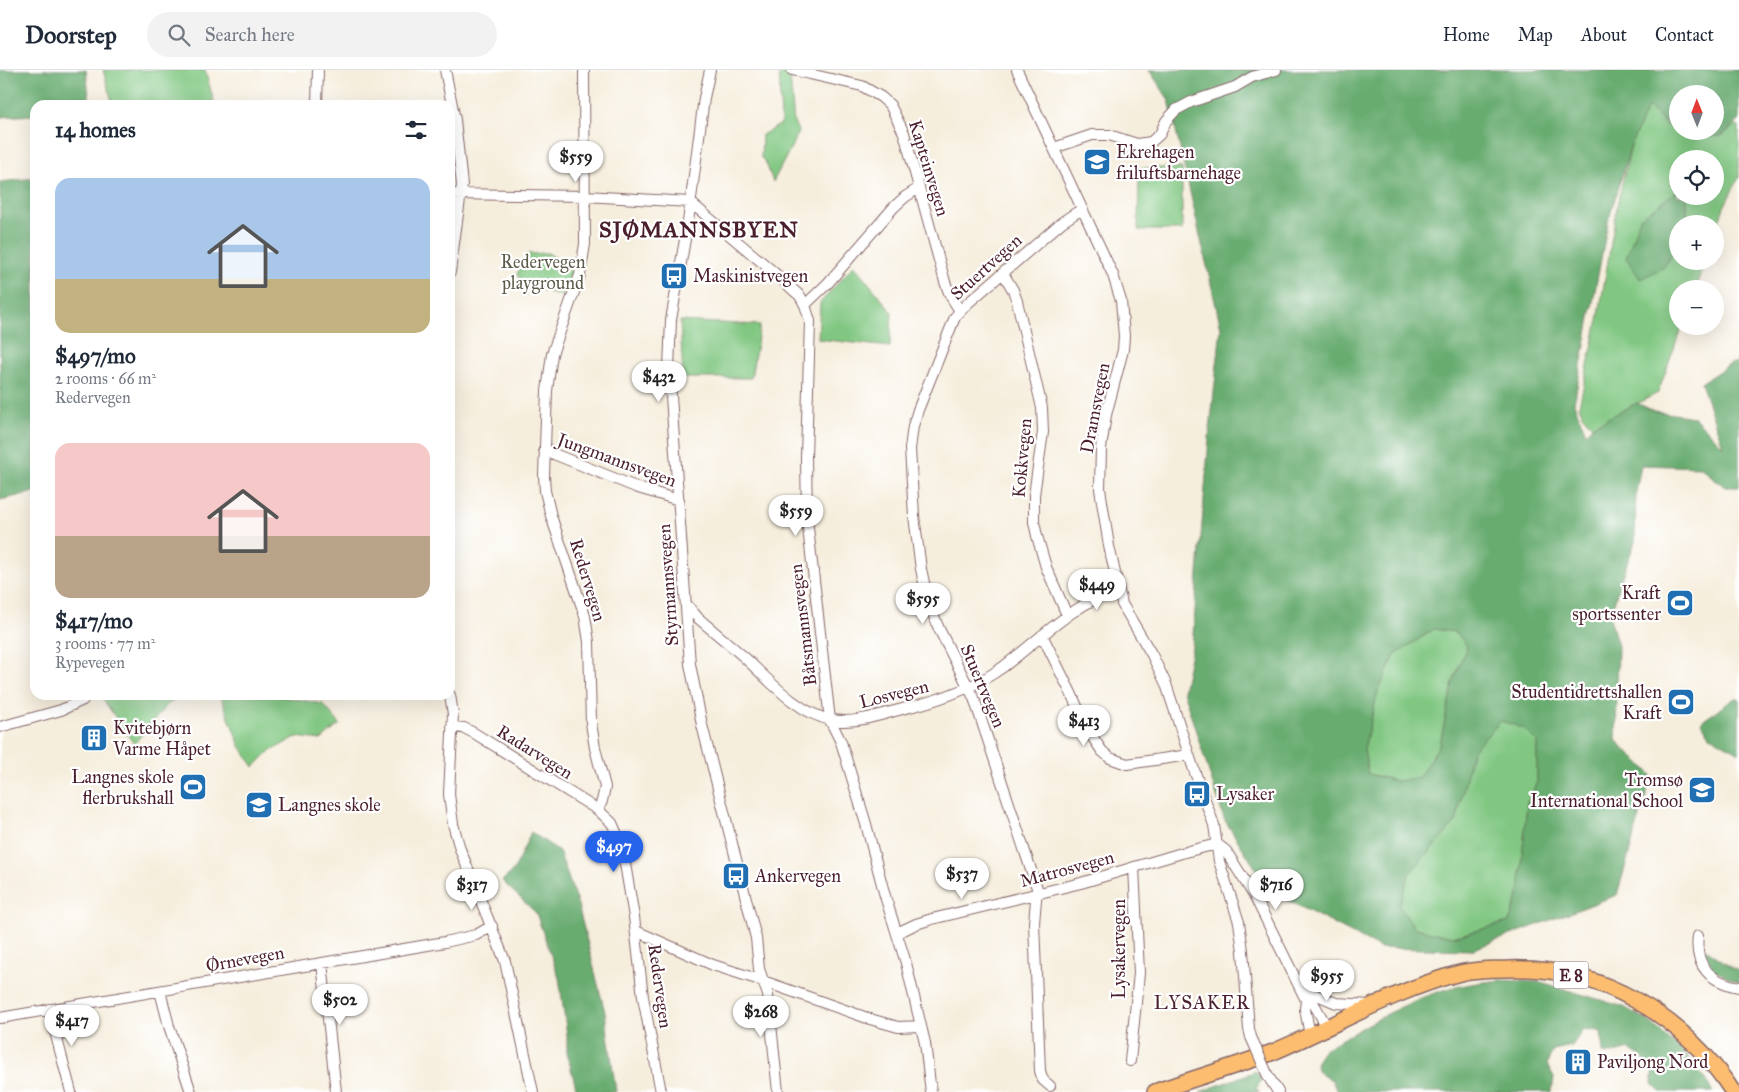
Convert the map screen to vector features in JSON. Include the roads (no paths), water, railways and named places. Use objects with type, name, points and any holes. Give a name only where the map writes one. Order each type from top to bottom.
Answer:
[{"type":"highway","name":"E 8","points":[[1155,1092],[1272,1052],[1433,981],[1462,973],[1490,969],[1524,968],[1550,970],[1581,977],[1628,995],[1672,1023],[1694,1043],[1733,1092]]},
{"type":"street","points":[[317,100],[318,70]]},
{"type":"street","points":[[445,70],[451,100]]},
{"type":"street","name":"Redervegen","points":[[584,70],[584,261],[552,354],[547,391],[544,476],[547,503],[581,601],[588,629],[591,723],[605,787],[598,810],[612,823],[622,846],[636,931],[643,997],[662,1092]]},
{"type":"street","name":"Styrmannsvegen","points":[[710,70],[671,320],[669,350],[690,664],[695,694],[754,928],[759,969],[768,996],[778,1092]]},
{"type":"street","name":"Kapteinvegen","points":[[792,70],[854,84],[870,90],[890,105],[904,133],[945,282],[950,295],[960,311]]},
{"type":"street","name":"Dramsvegen","points":[[1017,70],[1112,275],[1123,314],[1123,350],[1102,434],[1099,476],[1102,505],[1118,589],[1126,612],[1152,655],[1166,684],[1214,825],[1223,878],[1239,922],[1244,959],[1249,1029],[1268,1076],[1278,1092]]},
{"type":"street","points":[[1054,148],[1092,134],[1109,134],[1142,144],[1151,142],[1160,134],[1166,121],[1176,110],[1191,102],[1236,87],[1252,77],[1276,70]]},
{"type":"street","points":[[455,120],[461,178],[461,194],[455,237]]},
{"type":"street","points":[[455,194],[585,196],[690,202],[770,269],[800,296],[805,305],[828,283],[894,208],[905,197],[919,188]]},
{"type":"street","name":"Stuertvegen","points":[[1050,1086],[1043,1080],[1040,1071],[1034,923],[1037,888],[980,713],[928,601],[919,552],[910,462],[911,439],[918,410],[950,326],[960,311],[1062,222],[1082,209]]},
{"type":"street","name":"Kokkvegen","points":[[1003,273],[1017,301],[1042,408],[1043,432],[1034,502],[1036,536],[1051,581],[1067,615]]},
{"type":"street","name":"Båtsmannsvegen","points":[[805,305],[810,321],[806,457],[807,519],[830,720],[841,742],[897,933],[921,1026],[931,1092]]},
{"type":"street","name":"Jungmannsvegen","points":[[544,450],[638,488],[679,500]]},
{"type":"street","name":"Losvegen","points":[[687,605],[698,618],[791,699],[811,713],[830,720],[844,721],[870,717],[936,700],[969,687],[1001,668],[1067,615],[1089,601],[1118,589]]},
{"type":"street","points":[[1042,635],[1087,729],[1102,751],[1110,758],[1127,764],[1190,755]]},
{"type":"street","points":[[0,727],[61,710],[84,700]]},
{"type":"street","points":[[450,700],[452,727],[449,787],[453,824],[464,860],[505,961],[533,1092]]},
{"type":"street","name":"Radarvegen","points":[[452,727],[464,728],[474,733],[598,810]]},
{"type":"street","points":[[1217,844],[1226,851],[1255,897],[1306,1000],[1305,1009],[1310,1035]]},
{"type":"street","name":"Matrosvegen","points":[[897,933],[932,919],[1036,895],[1217,844]]},
{"type":"street","name":"Lysakervegen","points":[[1130,1061],[1139,973],[1134,867]]},
{"type":"street","name":"Ørnevegen","points":[[0,1018],[465,938],[476,935],[492,926]]},
{"type":"street","points":[[636,931],[713,965],[884,1023],[898,1027],[921,1026]]},
{"type":"street","points":[[1698,936],[1699,956],[1709,974],[1717,981],[1739,987]]},
{"type":"street","points":[[322,963],[336,1092]]},
{"type":"street","points":[[1300,988],[1336,1003],[1376,1005]]},
{"type":"street","points":[[160,991],[169,1026],[191,1092]]},
{"type":"street","points":[[1306,1000],[1314,1004],[1326,1027]]},
{"type":"street","points":[[49,1009],[71,1092]]},
{"type":"place","name":"Ekrehagen friluftsbarnehage","points":[[1097,162]]},
{"type":"place","name":"Maskinistvegen","points":[[674,276]]},
{"type":"place","name":"Kraft sportssenter","points":[[1680,603]]},
{"type":"place","name":"Studentidrettshallen Kraft","points":[[1681,702]]},
{"type":"place","name":"Kvitebjørn Varme Håpet","points":[[94,738]]},
{"type":"place","name":"Langnes skole flerbrukshall","points":[[193,787]]},
{"type":"place","name":"Tromsø International School","points":[[1702,790]]},
{"type":"place","name":"Lysaker","points":[[1197,794]]},
{"type":"place","name":"Langnes skole","points":[[259,805]]},
{"type":"place","name":"Ankervegen","points":[[736,876]]},
{"type":"place","name":"Paviljong Nord","points":[[1578,1062]]},
{"type":"district","name":"SJØMANNSBYEN","points":[[699,229]]},
{"type":"district","name":"LYSAKER","points":[[1202,1002]]},
{"type":"park label","name":"Redervegen playground","points":[[543,272]]}]
